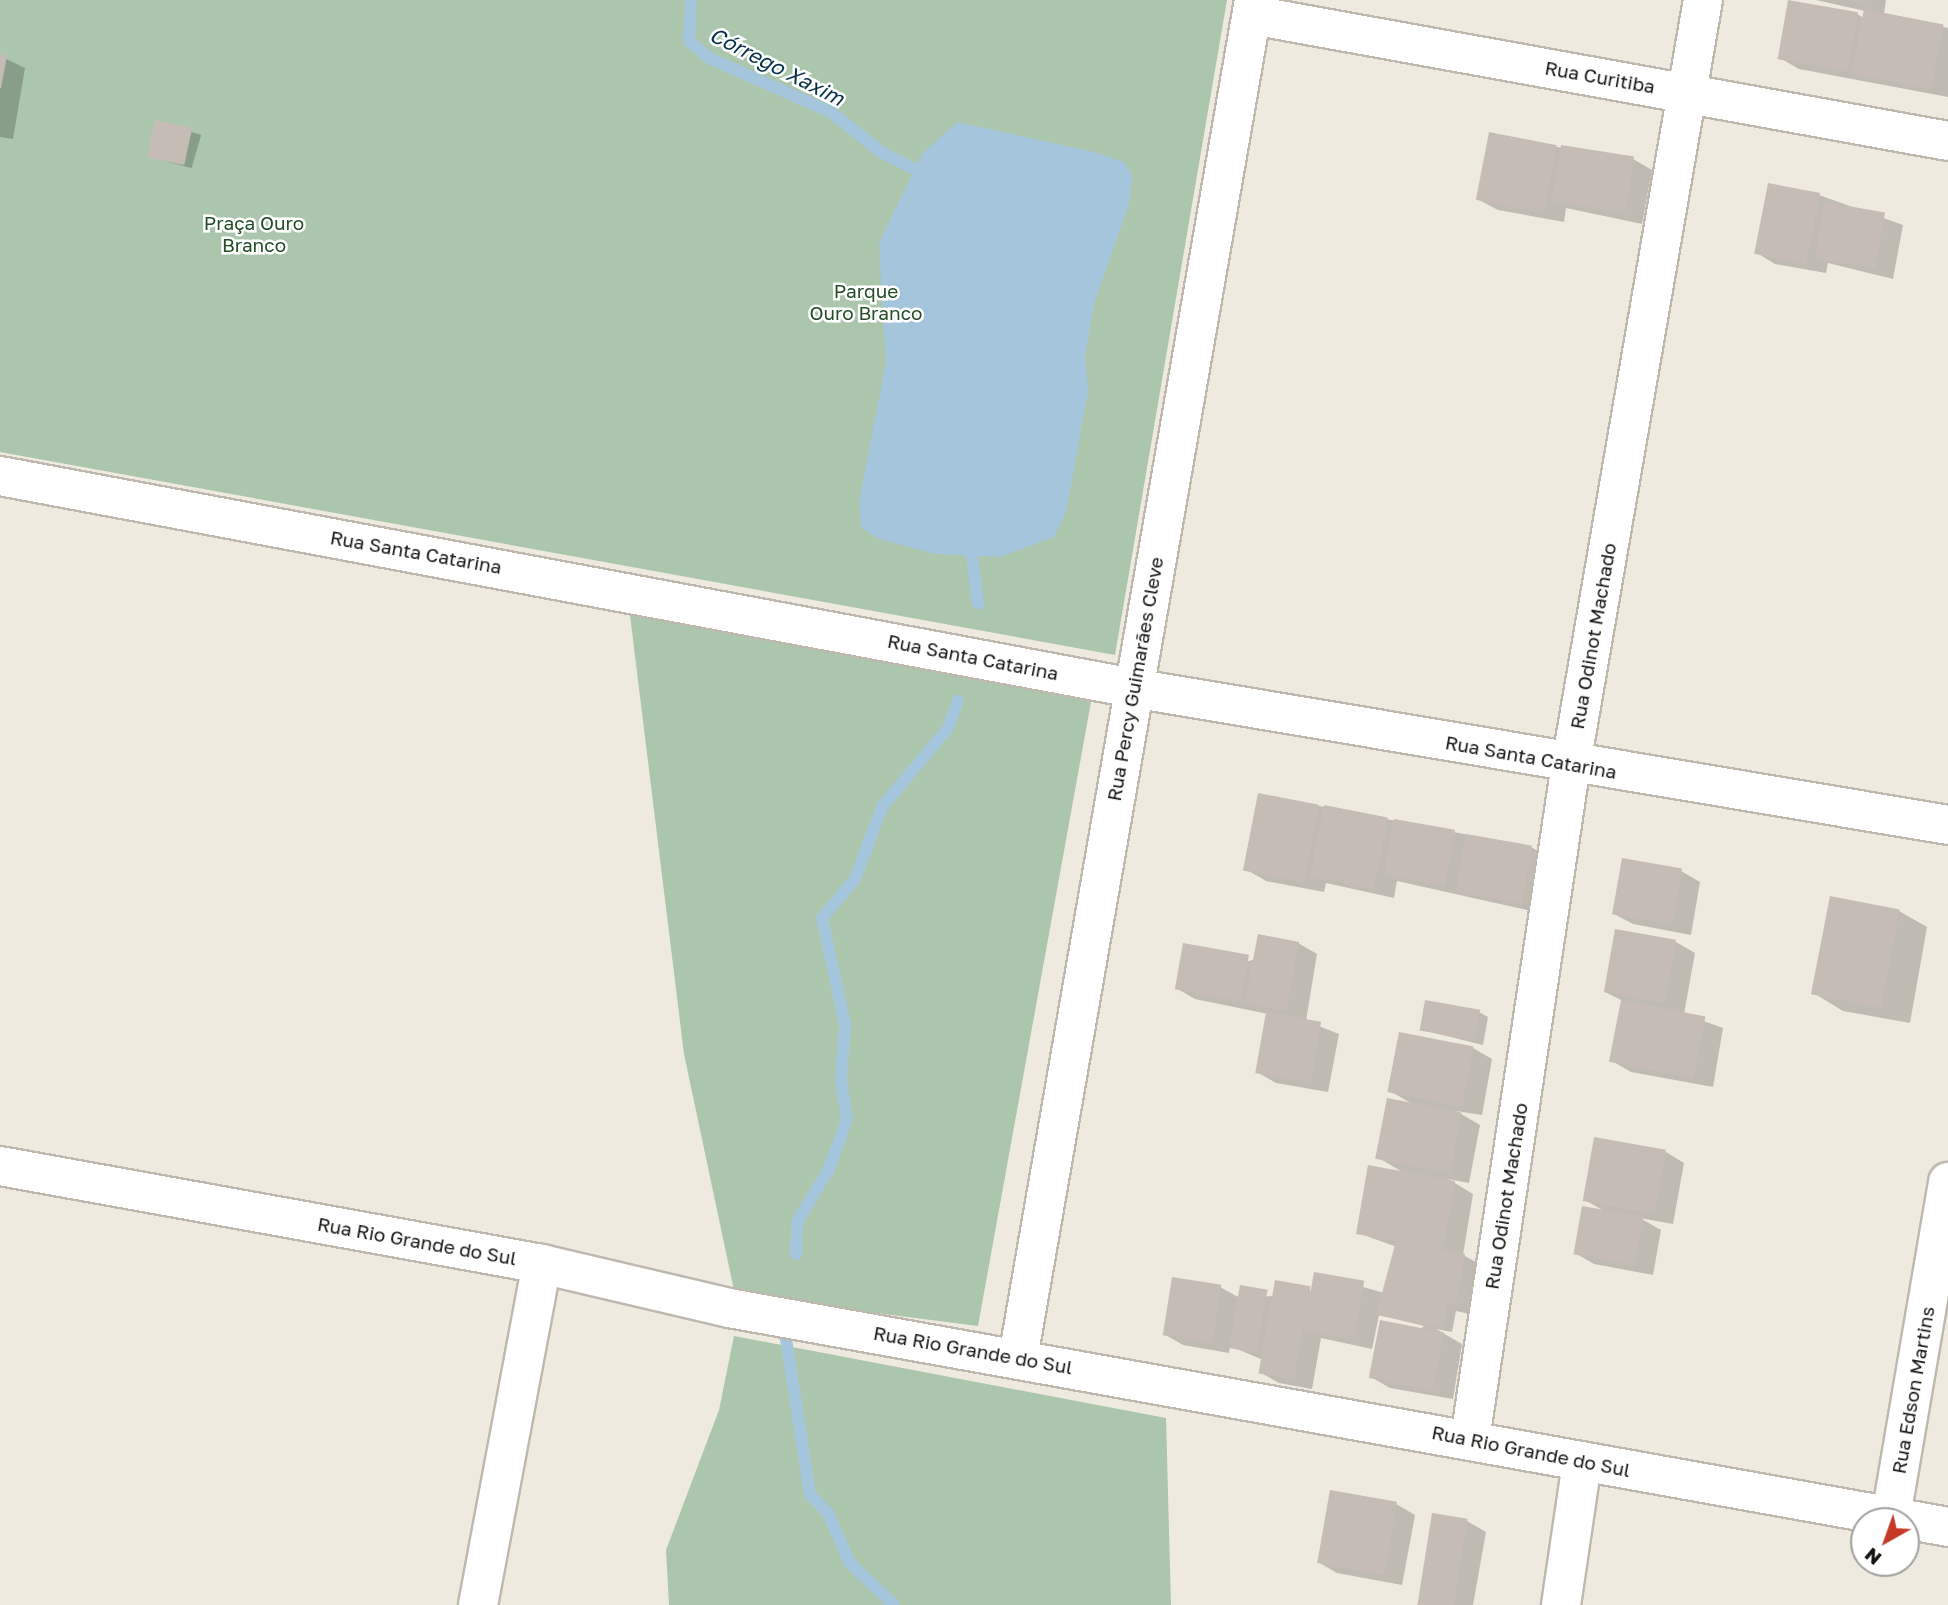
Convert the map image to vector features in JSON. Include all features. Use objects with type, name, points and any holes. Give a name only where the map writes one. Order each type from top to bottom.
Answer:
[{"type":"street","name":"Rua Odinot Machado","points":[[1470,1439],[1571,764],[1703,0]]},
{"type":"street","name":"Rua Curitiba","points":[[1253,7],[1948,141]]},
{"type":"street","name":"Rua Percy Guimarães Cleve","points":[[1018,1358],[1253,7]]},
{"type":"street","name":"Rua Santa Catarina","points":[[0,476],[1133,688],[1571,764],[1948,825]]},
{"type":"street","name":"Rua Rio Grande do Sul","points":[[0,1166],[542,1264],[729,1308],[1850,1509]]},
{"type":"street","name":"Rua Edson Martins","points":[[1893,1507],[1948,1182]]},
{"type":"street","points":[[478,1605],[542,1264]]},
{"type":"street","points":[[1561,1605],[1582,1462]]},
{"type":"street","name":"Rua Rio Grande do Sul","points":[[1920,1522],[1948,1527]]},
{"type":"green space","name":"Parque Ouro Branco","points":[[0,0],[1227,0],[1115,655],[0,452]]},
{"type":"green space","points":[[627,591],[1091,702],[978,1326],[735,1295],[684,1054]]},
{"type":"green space","points":[[734,1336],[1166,1418],[1171,1605],[669,1605],[666,1550],[719,1410]]},
{"type":"water","points":[[957,122],[1094,152],[1124,162],[1132,175],[1129,205],[1094,303],[1085,356],[1088,392],[1066,512],[1054,537],[1000,557],[936,554],[879,539],[861,527],[859,502],[886,363],[879,243],[922,154]]},
{"type":"building","points":[[1788,0],[1858,12],[1848,71],[1778,59]]},
{"type":"building","points":[[1847,0],[1866,0],[1865,5]]},
{"type":"building","points":[[1864,9],[1944,24],[1931,89],[1851,74]]},
{"type":"building","points":[[0,54],[7,56],[1,88],[0,88]]},
{"type":"building","points":[[155,120],[192,128],[184,165],[147,157]]},
{"type":"building","points":[[1489,132],[1557,145],[1544,213],[1476,200]]},
{"type":"building","points":[[1561,145],[1634,157],[1625,213],[1552,201]]},
{"type":"building","points":[[1768,183],[1820,193],[1806,264],[1754,254]]},
{"type":"building","points":[[1825,202],[1885,213],[1875,269],[1815,258]]},
{"type":"building","points":[[1258,793],[1319,805],[1304,882],[1243,871]]},
{"type":"building","points":[[1324,805],[1388,817],[1374,889],[1310,877]]},
{"type":"building","points":[[1394,819],[1455,830],[1445,886],[1384,875]]},
{"type":"building","points":[[1466,834],[1532,846],[1522,904],[1456,892]]},
{"type":"building","points":[[1622,858],[1682,869],[1672,925],[1612,914]]},
{"type":"building","points":[[1830,896],[1900,910],[1881,1008],[1811,994]]},
{"type":"building","points":[[1615,929],[1676,940],[1665,1003],[1604,992]]},
{"type":"building","points":[[1258,934],[1299,942],[1286,1011],[1245,1003]]},
{"type":"building","points":[[1183,943],[1249,955],[1241,1001],[1175,989]]},
{"type":"building","points":[[1425,1000],[1480,1010],[1475,1040],[1420,1031]]},
{"type":"building","points":[[1621,1000],[1705,1016],[1693,1078],[1609,1062]]},
{"type":"building","points":[[1266,1012],[1321,1022],[1310,1083],[1255,1073]]},
{"type":"building","points":[[1399,1032],[1474,1047],[1462,1106],[1387,1092]]},
{"type":"building","points":[[1387,1098],[1462,1113],[1450,1173],[1375,1159]]},
{"type":"building","points":[[1594,1137],[1666,1150],[1655,1214],[1583,1201]]},
{"type":"building","points":[[1368,1165],[1455,1181],[1443,1250],[1465,1254],[1456,1305],[1447,1304],[1443,1328],[1376,1315],[1396,1241],[1356,1234]]},
{"type":"building","points":[[1582,1206],[1643,1217],[1635,1265],[1573,1254]]},
{"type":"building","points":[[1314,1272],[1364,1281],[1354,1339],[1304,1330]]},
{"type":"building","points":[[1172,1277],[1221,1285],[1212,1343],[1163,1335]]},
{"type":"building","points":[[1275,1280],[1310,1286],[1294,1380],[1259,1374]]},
{"type":"building","points":[[1240,1285],[1268,1290],[1256,1353],[1229,1348]]},
{"type":"building","points":[[1380,1320],[1444,1332],[1433,1390],[1369,1378]]},
{"type":"building","points":[[1330,1490],[1397,1502],[1384,1575],[1317,1563]]},
{"type":"building","points":[[1432,1513],[1468,1519],[1454,1605],[1417,1605]]},
{"type":"waterway","name":"Córrego Xaxim","points":[[691,0],[689,41],[709,58],[831,112],[881,152],[927,175]]},
{"type":"waterway","name":"Córrego Xaxim","points":[[970,540],[978,603]]},
{"type":"waterway","name":"Córrego Xaxim","points":[[796,1254],[797,1222],[829,1169],[847,1119],[841,1080],[845,1024],[822,918],[855,879],[882,807],[948,728],[958,701]]},
{"type":"waterway","name":"Córrego Xaxim","points":[[786,1339],[810,1494],[828,1513],[850,1563],[894,1605]]},
{"type":"park label","name":"Praça Ouro Branco","points":[[254,234]]}]
